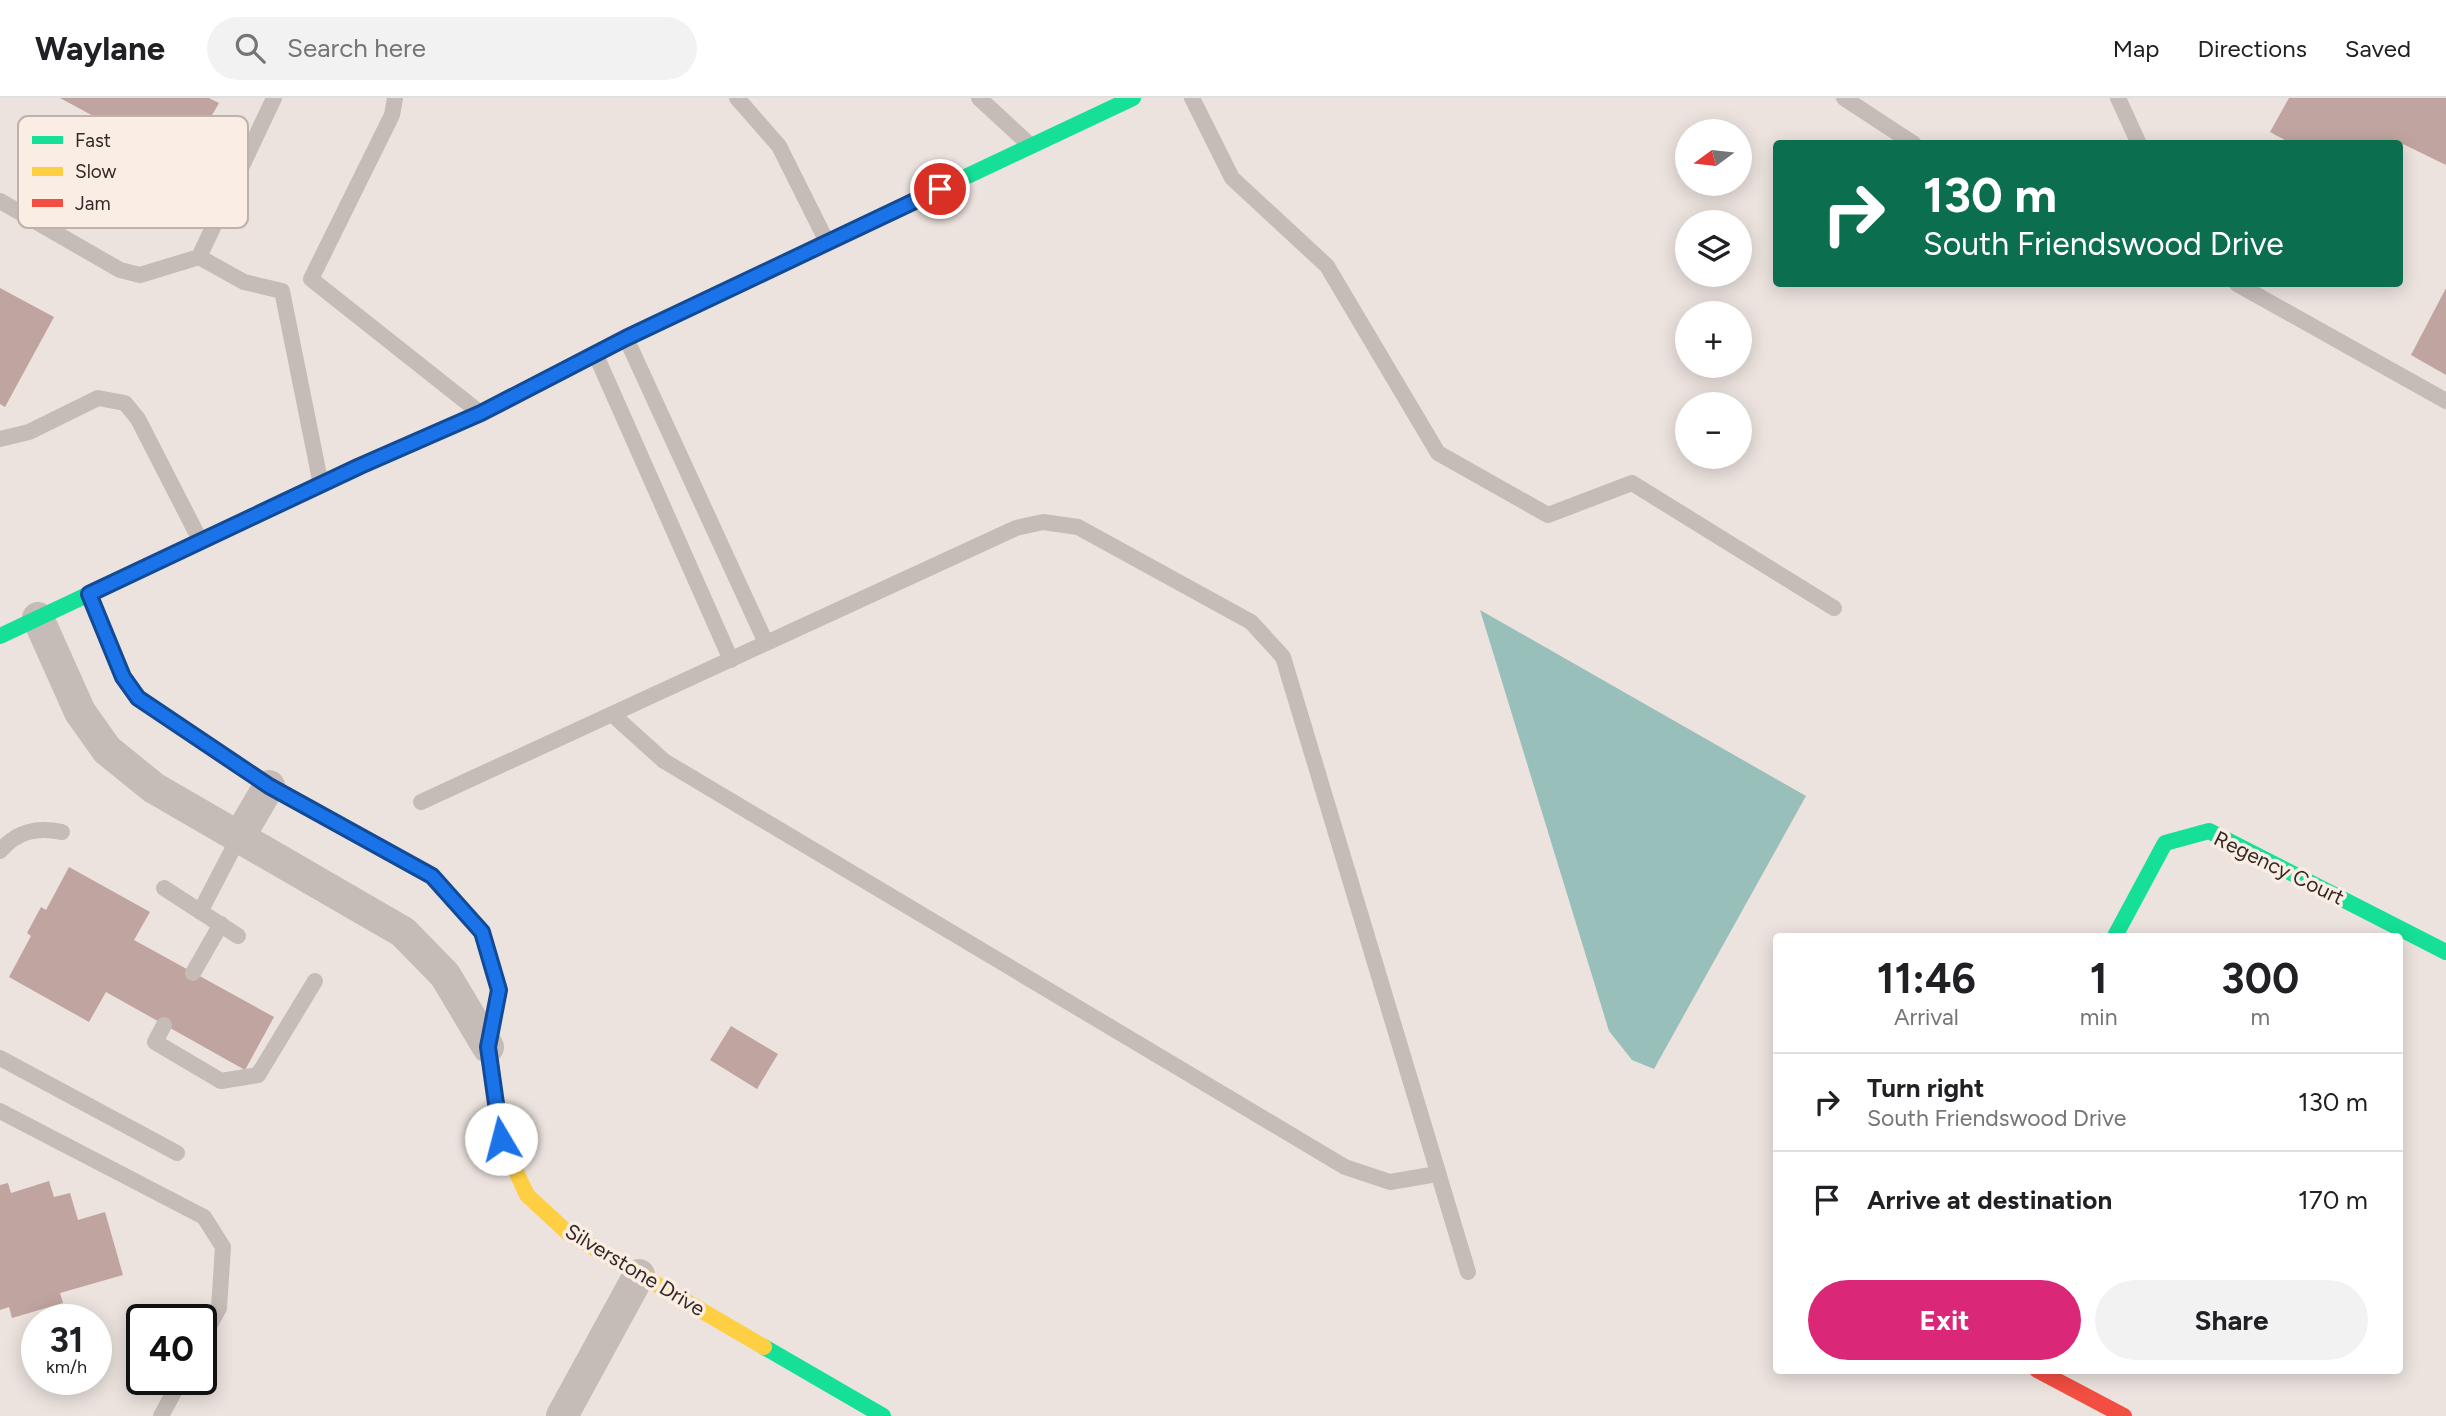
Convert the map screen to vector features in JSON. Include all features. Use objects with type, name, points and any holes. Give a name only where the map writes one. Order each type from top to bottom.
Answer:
[{"type":"street","points":[[0,636],[481,413],[626,338],[1133,98]]},
{"type":"street","name":"Silverstone Drive","points":[[89,594],[123,677],[138,698],[269,786],[432,876],[482,932],[499,990],[488,1047],[501,1139],[527,1195],[567,1232],[883,1416]]},
{"type":"street","name":"Silverstone Drive","points":[[38,618],[80,712],[107,750],[154,788],[403,932],[445,975],[488,1047]]},
{"type":"street","points":[[239,837],[269,786]]},
{"type":"street","name":"Regency Court","points":[[2117,933],[2165,843],[2208,831],[2446,952]]},
{"type":"street","points":[[562,1416],[639,1275]]},
{"type":"street","points":[[2045,1374],[2124,1416]]},
{"type":"lane","points":[[248,153],[274,98]]},
{"type":"lane","points":[[47,228],[120,270],[140,275],[199,257],[244,282],[282,291],[311,279],[392,115],[395,98]]},
{"type":"lane","points":[[737,98],[779,146],[827,242]]},
{"type":"lane","points":[[979,98],[1031,146]]},
{"type":"lane","points":[[1192,98],[1232,178],[1327,265],[1437,453],[1548,515],[1632,483],[1834,608]]},
{"type":"lane","points":[[1844,98],[1908,140]]},
{"type":"lane","points":[[2118,98],[2137,140]]},
{"type":"lane","points":[[0,201],[18,211]]},
{"type":"lane","points":[[199,257],[213,228]]},
{"type":"lane","points":[[311,279],[481,413]]},
{"type":"lane","points":[[2242,287],[2446,401]]},
{"type":"lane","points":[[282,291],[321,485]]},
{"type":"lane","points":[[626,338],[766,642]]},
{"type":"lane","points":[[595,353],[731,660]]},
{"type":"lane","points":[[0,439],[29,432],[98,398],[125,403],[138,419],[201,542]]},
{"type":"lane","points":[[421,802],[1016,528],[1043,522],[1078,527],[1251,622],[1283,657],[1468,1272]]},
{"type":"lane","points":[[613,715],[664,761],[1345,1167],[1390,1182],[1437,1174]]},
{"type":"lane","points":[[0,851],[23,832],[43,828],[62,832]]},
{"type":"lane","points":[[200,912],[239,837]]},
{"type":"lane","points":[[164,888],[238,936]]},
{"type":"lane","points":[[193,973],[221,924]]},
{"type":"lane","points":[[164,1025],[155,1042],[221,1081],[258,1075],[315,981]]},
{"type":"lane","points":[[0,1058],[177,1153]]},
{"type":"lane","points":[[0,1111],[204,1217],[223,1247],[217,1312]]},
{"type":"lane","points":[[161,1416],[172,1395]]},
{"type":"water","points":[[1480,610],[1806,796],[1654,1069],[1632,1060],[1609,1031]]},
{"type":"building","points":[[60,98],[209,98],[219,103],[212,116],[93,116]]},
{"type":"building","points":[[2289,98],[2446,98],[2446,165],[2403,144],[2403,140],[2285,140],[2270,132]]},
{"type":"building","points":[[0,288],[54,317],[5,407],[0,404]]},
{"type":"building","points":[[2446,288],[2446,375],[2411,355]]},
{"type":"building","points":[[69,867],[150,912],[134,940],[274,1017],[245,1070],[106,992],[89,1022],[9,977],[31,936],[27,933],[41,907],[46,910]]},
{"type":"building","points":[[731,1026],[778,1054],[757,1089],[710,1060]]},
{"type":"building","points":[[49,1181],[54,1197],[70,1193],[78,1220],[105,1212],[123,1275],[60,1293],[63,1303],[60,1304],[21,1304],[21,1315],[12,1318],[9,1307],[0,1310],[0,1185],[8,1183],[11,1193]]},
{"type":"traffic: fast","points":[[906,205],[1133,98]]},
{"type":"traffic: fast","points":[[0,636],[360,466],[479,414]]},
{"type":"traffic: fast","points":[[89,594],[123,676],[138,698],[269,786],[432,876],[482,932],[499,990],[488,1047],[499,1122]]},
{"type":"traffic: fast","points":[[2117,933],[2165,843],[2209,831],[2446,952]]},
{"type":"traffic: fast","points":[[764,1347],[883,1416]]},
{"type":"traffic: slow","points":[[479,414],[626,338],[906,205]]},
{"type":"traffic: slow","points":[[499,1122],[501,1139],[527,1195],[567,1232],[764,1347]]},
{"type":"traffic: jam","points":[[2045,1374],[2124,1416]]},
{"type":"route","points":[[501,1139],[488,1047],[499,990],[482,932],[432,876],[269,786],[138,698],[123,677],[89,594],[360,466],[481,413],[595,353],[940,189]]}]
